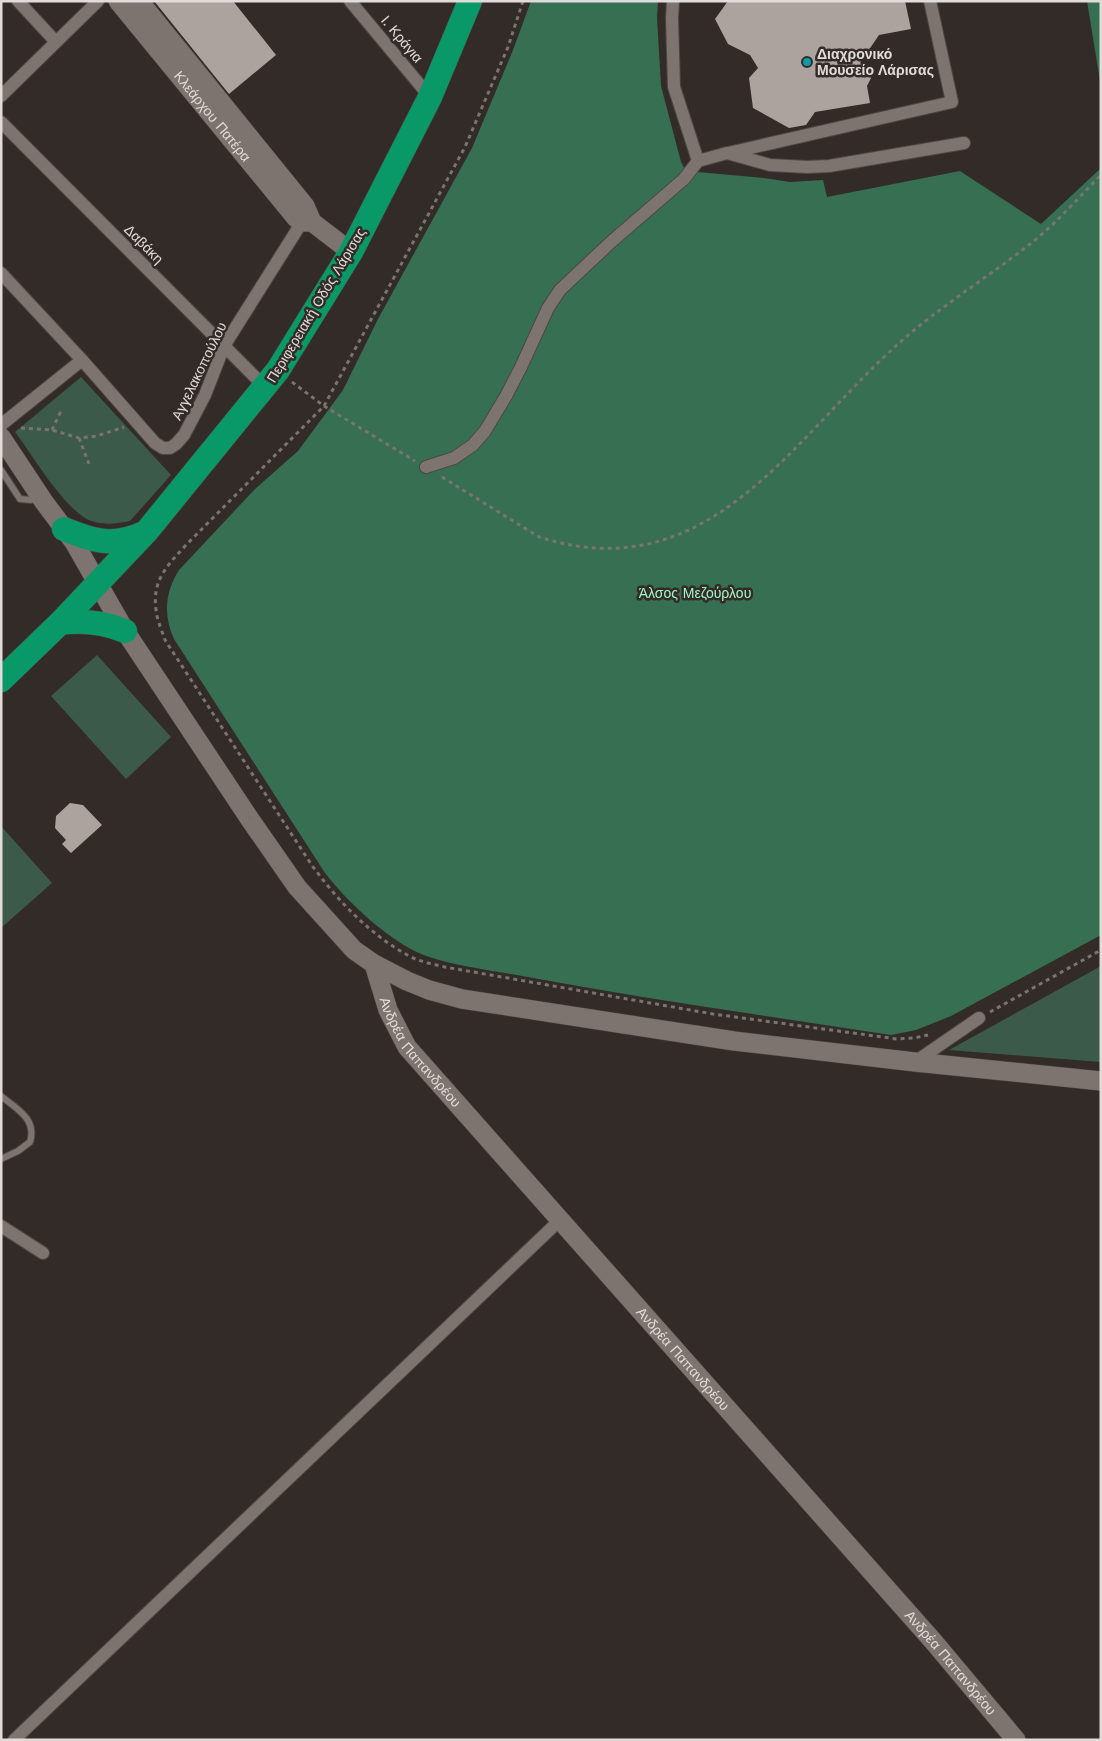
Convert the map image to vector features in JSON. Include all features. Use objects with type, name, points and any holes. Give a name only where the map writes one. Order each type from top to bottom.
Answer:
[{"type":"highway","name":"Περιφερειακή Οδός Λάρισας","points":[[1,680],[60,623],[147,531],[272,379],[351,252],[430,97],[470,1]]},
{"type":"highway","points":[[64,529],[86,538],[107,542],[129,540],[147,531]]},
{"type":"highway","points":[[60,623],[96,622],[125,631]]},
{"type":"street","points":[[18,1],[56,42]]},
{"type":"street","points":[[1,96],[98,1]]},
{"type":"street","name":"Κλεάρχου Πατέρα","points":[[118,1],[296,218],[307,222],[351,252]]},
{"type":"street","name":"Κλεάρχου Πατέρα","points":[[139,1],[305,206],[307,222]]},
{"type":"street","name":"Ι. Κράγια","points":[[350,1],[430,97]]},
{"type":"street","points":[[673,1],[674,87],[698,161]]},
{"type":"street","points":[[426,467],[454,458],[473,445],[486,431],[522,367],[548,308],[560,290],[611,242],[684,179],[698,161],[952,102],[930,1]]},
{"type":"street","name":"Δαβάκη","points":[[1,122],[224,346],[272,379]]},
{"type":"street","points":[[727,153],[770,164],[807,167],[829,166],[964,143]]},
{"type":"street","name":"Αγγελακοπούλου","points":[[1,273],[82,360],[155,443],[163,448],[170,448],[184,435],[205,395],[224,346],[307,222]]},
{"type":"street","points":[[1,425],[82,360]]},
{"type":"street","points":[[1,436],[64,529],[125,631],[297,887],[354,950],[374,964],[429,990],[462,999],[734,1041],[1101,1081]]},
{"type":"street","name":"Ανδρέα Παπανδρέου","points":[[374,964],[388,1010],[406,1047],[934,1641],[1016,1740]]},
{"type":"street","points":[[915,1062],[980,1018]]},
{"type":"street","points":[[14,1740],[560,1220]]},
{"type":"street","points":[[1,1226],[43,1253]]},
{"type":"lane","points":[[1,470],[20,499],[31,500]]},
{"type":"lane","points":[[1,1096],[28,1117],[32,1129],[30,1142],[18,1151],[1,1159]]},
{"type":"path","points":[[524,1],[508,47],[465,147],[324,406],[186,545],[166,567],[160,577],[156,593],[156,611],[166,640],[311,864],[332,893],[363,923],[409,956],[445,967],[713,1014],[897,1039],[935,1034]]},
{"type":"path","points":[[539,537],[576,546],[595,548],[633,547],[675,536],[716,515],[745,495],[775,470],[897,345],[942,307],[1032,242],[1101,175]]},
{"type":"path","points":[[272,379],[314,399]]},
{"type":"path","points":[[52,430],[61,411]]},
{"type":"path","points":[[12,417],[20,428],[52,430],[79,438],[113,432],[126,426],[134,419]]},
{"type":"path","points":[[79,438],[89,464]]},
{"type":"path","points":[[980,1018],[1101,950]]},
{"type":"green space","name":"Άλσος Μεζούρλου","points":[[531,1],[658,1],[657,18],[661,86],[681,162],[686,171],[790,182],[823,180],[827,197],[960,171],[1041,224],[1101,168],[1101,935],[951,1016],[916,1030],[891,1035],[660,1000],[464,966],[420,954],[386,933],[343,894],[325,873],[170,630],[167,612],[168,595],[179,570],[255,489],[298,451],[343,390],[378,319],[472,148],[513,50]]},
{"type":"green space","points":[[1087,1],[1101,1],[1101,87]]},
{"type":"green space","points":[[81,377],[171,475],[130,521],[102,523],[85,518],[56,490],[15,432]]},
{"type":"green space","points":[[97,655],[171,737],[126,779],[51,696]]},
{"type":"green space","points":[[1,826],[52,883],[1,928]]},
{"type":"green space","points":[[1101,966],[1101,1062],[949,1050]]},
{"type":"building","points":[[154,1],[233,1],[276,55],[229,94]]},
{"type":"building","name":"Διαχρονικό Μουσείο Λάρισας","points":[[728,1],[905,1],[911,29],[879,35],[860,63],[874,72],[867,86],[870,103],[815,112],[806,125],[789,128],[753,108],[749,78],[758,68],[750,55],[728,44],[715,19]]},
{"type":"building","points":[[70,803],[83,805],[102,825],[71,853],[62,844],[66,840],[55,828],[56,816]]},
{"type":"place","name":"Διαχρονικό Μουσείο Λάρισας","points":[[807,62]]}]
